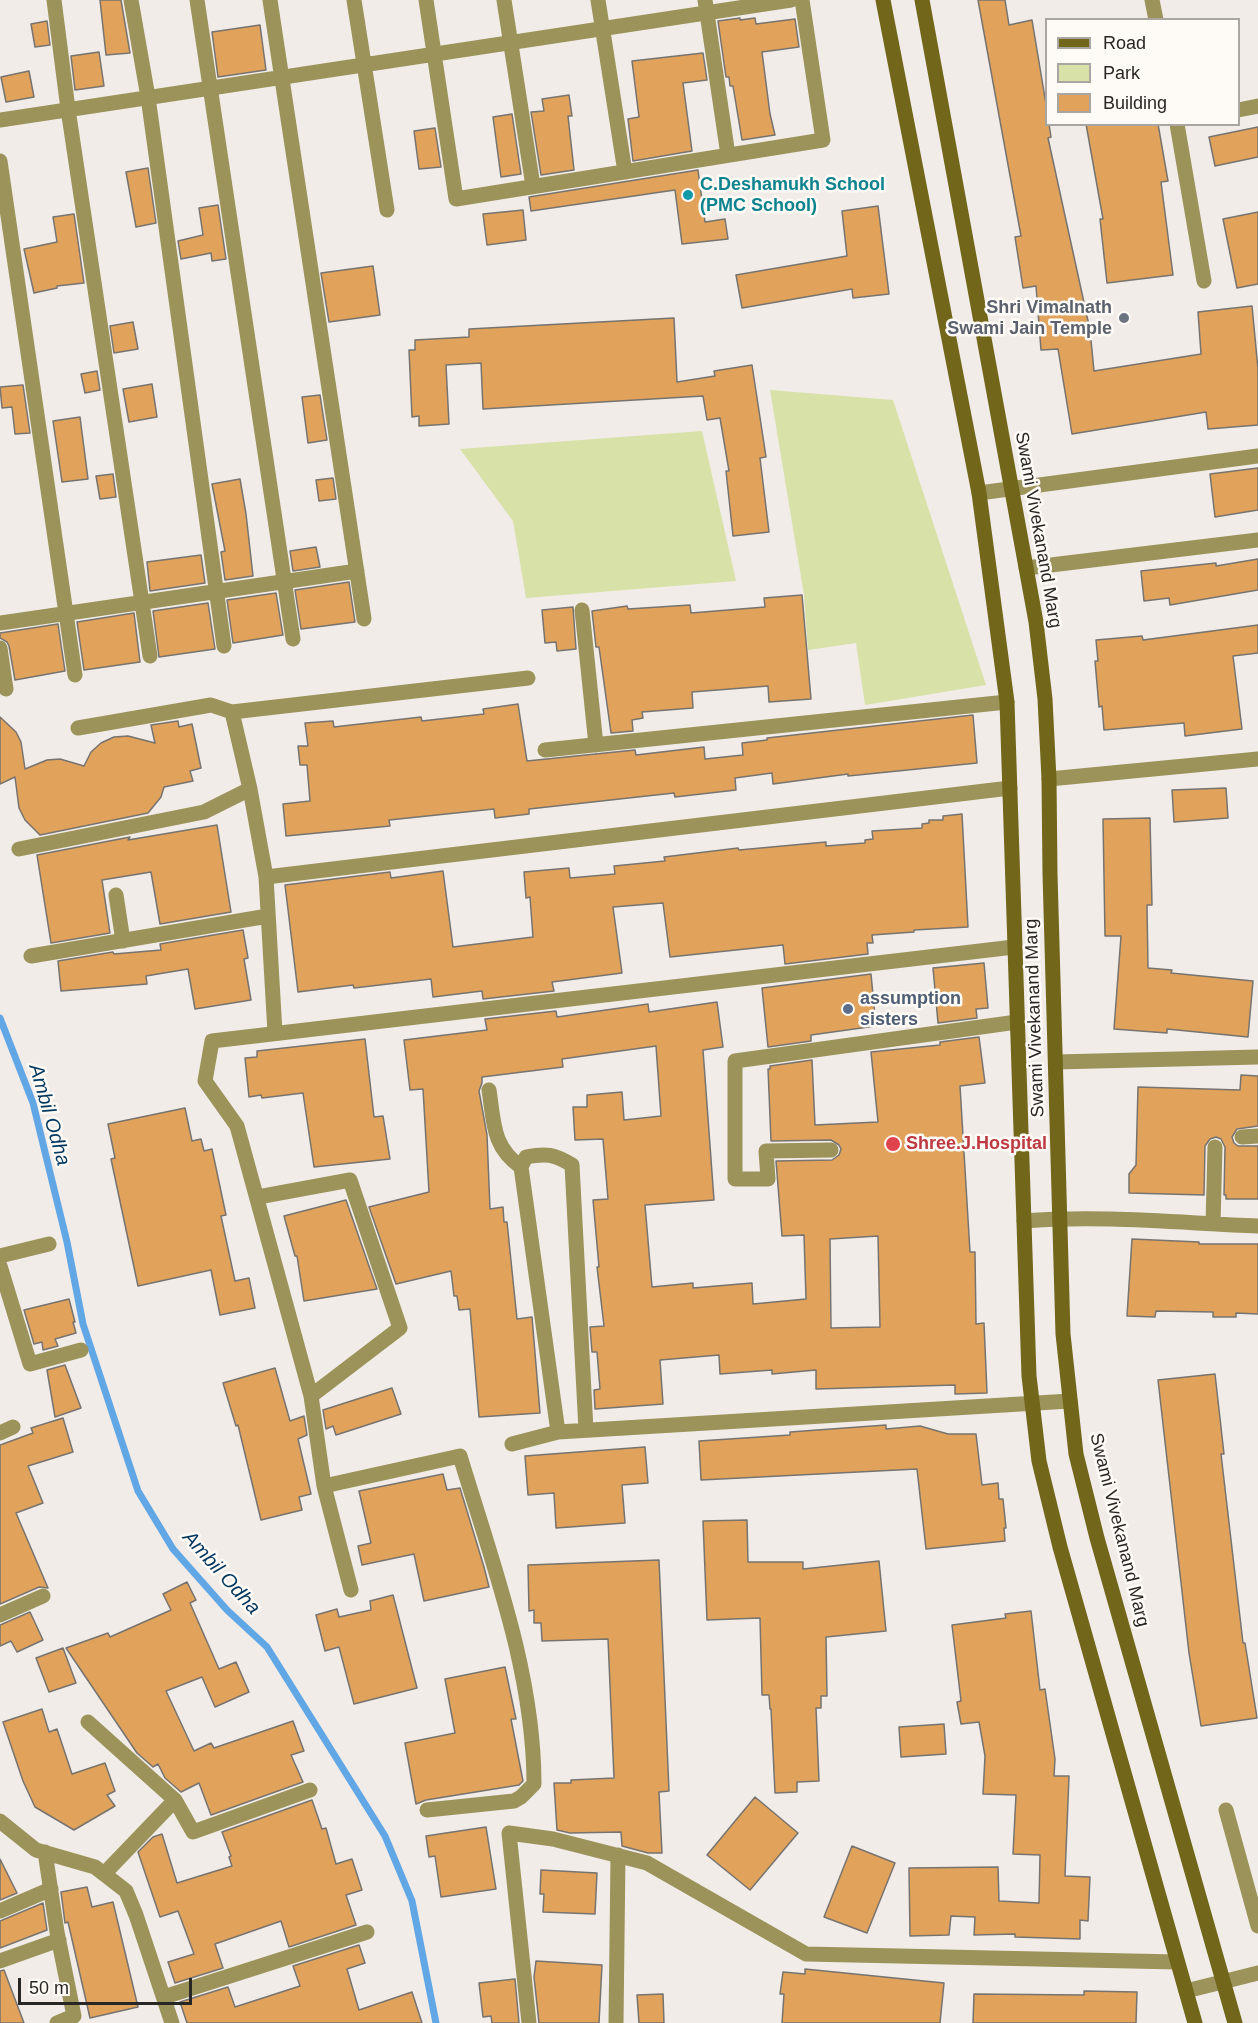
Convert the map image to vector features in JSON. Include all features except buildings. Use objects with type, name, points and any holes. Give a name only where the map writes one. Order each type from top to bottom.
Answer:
[{"type":"main road","name":"Swami Vivekanand Marg","points":[[883,0],[979,493],[1007,702],[1029,1376],[1039,1461],[1060,1547],[1195,2023]]},
{"type":"main road","name":"Swami Vivekanand Marg","points":[[922,0],[1012,488],[1035,622],[1045,699],[1063,1334],[1076,1454],[1097,1538],[1234,2023]]},
{"type":"street","points":[[54,0],[68,109],[150,656]]},
{"type":"street","points":[[131,0],[148,97],[224,646]]},
{"type":"street","points":[[197,0],[293,639]]},
{"type":"street","points":[[270,0],[364,619]]},
{"type":"street","points":[[354,0],[387,210]]},
{"type":"street","points":[[426,0],[456,199],[823,140],[802,0]]},
{"type":"street","points":[[504,0],[533,186]]},
{"type":"street","points":[[598,0],[625,172]]},
{"type":"street","points":[[0,120],[602,28],[706,6],[791,0]]},
{"type":"street","points":[[1152,0],[1156,18]]},
{"type":"street","points":[[706,6],[728,155]]},
{"type":"street","points":[[1240,110],[1258,106]]},
{"type":"street","points":[[1177,126],[1204,281]]},
{"type":"street","points":[[0,160],[75,675]]},
{"type":"street","points":[[979,493],[1258,456]]},
{"type":"street","points":[[1026,568],[1258,540]]},
{"type":"street","points":[[0,623],[357,571]]},
{"type":"street","points":[[582,610],[596,745]]},
{"type":"street","points":[[0,648],[6,689]]},
{"type":"street","points":[[78,728],[211,705],[232,712],[528,678]]},
{"type":"street","points":[[545,750],[1007,702]]},
{"type":"street","points":[[232,712],[250,789],[266,877],[275,1033]]},
{"type":"street","points":[[1049,779],[1258,759]]},
{"type":"street","points":[[266,877],[1010,788]]},
{"type":"street","points":[[19,849],[204,812],[250,789]]},
{"type":"street","points":[[116,895],[123,940]]},
{"type":"street","points":[[31,956],[268,916]]},
{"type":"street","points":[[351,1590],[324,1486],[311,1396],[258,1197],[237,1126],[205,1081],[212,1041],[1014,947]]},
{"type":"street","points":[[831,1150],[766,1151],[768,1179],[735,1179],[735,1061],[1017,1022]]},
{"type":"street","points":[[1056,1062],[1258,1057]]},
{"type":"street","points":[[489,1090],[500,1145],[509,1159],[521,1167]]},
{"type":"street","points":[[1242,1137],[1258,1137]]},
{"type":"street","points":[[1213,1224],[1215,1147]]},
{"type":"street","points":[[558,1432],[521,1167],[526,1157],[542,1154],[558,1156],[572,1165],[586,1430]]},
{"type":"street","points":[[258,1197],[350,1180],[400,1328],[311,1396]]},
{"type":"street","points":[[1024,1221],[1104,1218],[1258,1226]]},
{"type":"street","points":[[0,1256],[49,1244]]},
{"type":"street","points":[[0,1266],[30,1364],[81,1350]]},
{"type":"street","points":[[512,1444],[558,1432],[1070,1401]]},
{"type":"street","points":[[324,1486],[460,1456],[516,1643],[534,1754],[534,1784],[514,1801],[427,1810]]},
{"type":"street","points":[[0,1615],[43,1596]]},
{"type":"street","points":[[88,1722],[175,1800],[193,1832],[310,1790]]},
{"type":"street","points":[[104,1874],[175,1800]]},
{"type":"street","points":[[1226,1810],[1258,1926]]},
{"type":"street","points":[[0,1821],[36,1850],[95,1867],[126,1891],[172,2023]]},
{"type":"street","points":[[529,2023],[509,1833],[553,1839],[647,1863],[806,1954],[1177,1962]]},
{"type":"street","points":[[45,1852],[74,2016],[57,2023]]},
{"type":"street","points":[[616,2023],[618,1855]]},
{"type":"street","points":[[0,1911],[51,1889]]},
{"type":"street","points":[[164,1997],[367,1932]]},
{"type":"street","points":[[0,1961],[59,1940]]},
{"type":"street","points":[[1186,1991],[1258,1973]]},
{"type":"green space","points":[[770,390],[893,400],[986,685],[865,705],[856,643],[808,650],[804,595]]},
{"type":"green space","points":[[702,431],[736,581],[526,598],[513,521],[460,449]]},
{"type":"waterway","name":"Ambil Odha","points":[[0,1018],[33,1103],[67,1242],[83,1324],[138,1491],[173,1549],[227,1610],[267,1647],[385,1836],[412,1901],[436,2023]]},
{"type":"place","name":"C.Deshamukh School (PMC School)","points":[[688,195]]},
{"type":"place","name":"Shri Vimalnath Swami Jain Temple","points":[[1124,318]]},
{"type":"place","name":"assumption sisters","points":[[848,1009]]},
{"type":"place","name":"Shree.J.Hospital","points":[[893,1144]]}]
